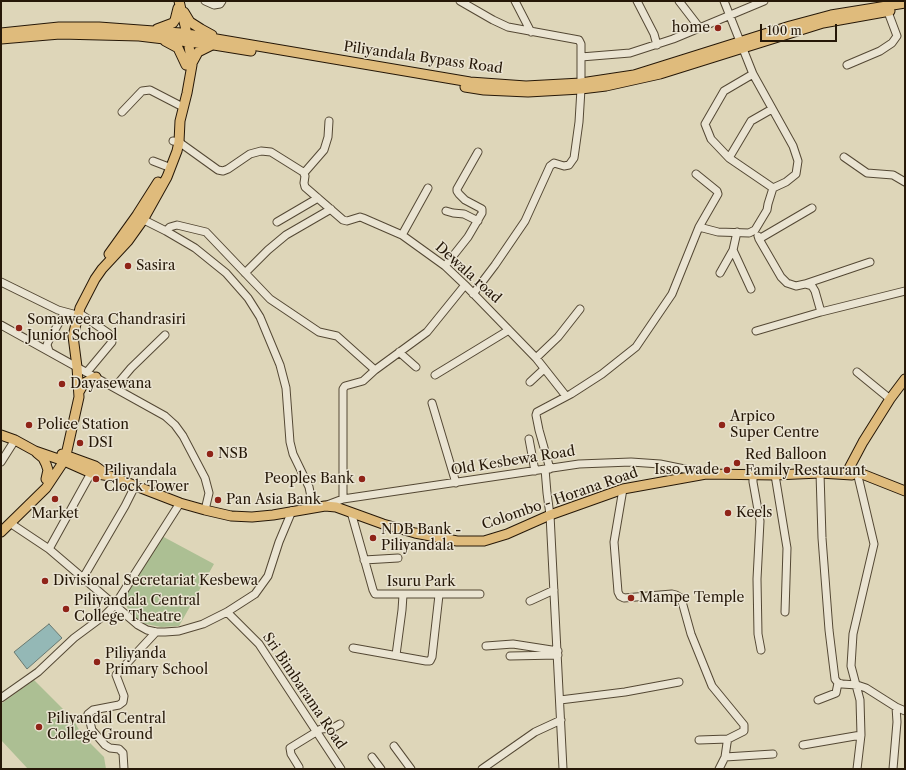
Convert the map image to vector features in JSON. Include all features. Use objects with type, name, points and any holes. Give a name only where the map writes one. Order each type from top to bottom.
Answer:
[{"type":"main road","name":"Piliyandala Bypass Road","points":[[741,45],[790,26],[831,15],[905,3]]},
{"type":"main road","points":[[148,30],[161,28],[172,23],[175,20],[179,4]]},
{"type":"main road","points":[[21,512],[62,457],[74,394],[72,313],[74,308],[89,279],[140,218],[167,177],[180,120],[188,93],[189,67],[179,4]]},
{"type":"main road","points":[[179,4],[190,22],[201,29],[226,40]]},
{"type":"main road","name":"Piliyandala Bypass Road","points":[[1,32],[59,27],[99,27],[148,30],[185,37],[214,45],[484,90],[528,92],[581,86],[634,75],[823,23],[905,9]]},
{"type":"main road","name":"Piliyandala Bypass Road","points":[[1,39],[60,34],[82,34],[139,36],[160,39],[185,37],[226,40],[470,82],[526,86],[581,86]]},
{"type":"main road","points":[[160,39],[178,48],[189,67]]},
{"type":"main road","points":[[140,218],[164,173],[176,142],[175,118],[187,79],[189,67],[198,52],[214,45]]},
{"type":"main road","points":[[1,532],[46,488],[62,457],[75,419],[79,397],[74,365]]},
{"type":"main road","points":[[78,392],[84,383],[96,377]]},
{"type":"main road","points":[[846,474],[862,442],[905,379]]},
{"type":"main road","points":[[1,435],[35,451],[43,458],[48,470],[46,479]]},
{"type":"main road","points":[[16,441],[27,443],[62,457],[91,473],[110,476]]},
{"type":"main road","points":[[35,451],[95,466],[110,476]]},
{"type":"main road","name":"Colombo - Horana Road","points":[[110,476],[180,503],[231,516],[252,517],[273,515],[313,507],[336,507],[383,524],[415,532],[458,541],[484,541],[507,534],[550,515],[623,489],[706,474],[775,475],[820,472],[852,475],[857,472]]},
{"type":"main road","points":[[857,472],[905,490]]},
{"type":"street","points":[[205,1],[214,5],[220,4],[222,1]]},
{"type":"street","points":[[460,1],[493,20],[508,26],[531,32],[578,40],[581,44],[579,122],[574,158],[568,165],[564,166],[554,163],[550,166],[524,221],[495,265],[473,294]]},
{"type":"street","points":[[515,1],[531,32]]},
{"type":"street","points":[[637,1],[654,34],[657,45]]},
{"type":"street","points":[[679,1],[699,27]]},
{"type":"street","points":[[699,227],[718,232],[749,233],[755,230],[767,210],[773,188],[786,182],[796,174],[798,162],[793,146],[753,74],[724,1]]},
{"type":"street","points":[[581,57],[630,53],[657,45],[764,1]]},
{"type":"street","points":[[847,66],[880,51],[892,43],[897,36],[888,12]]},
{"type":"street","points":[[753,74],[724,92],[704,124],[711,139],[729,158],[773,188]]},
{"type":"street","points":[[122,112],[142,91],[150,90],[179,105]]},
{"type":"street","points":[[729,158],[751,121],[772,109]]},
{"type":"street","points":[[176,142],[218,170],[228,170],[250,154],[261,151],[271,152],[304,173],[324,150],[328,137],[329,121]]},
{"type":"street","points":[[445,266],[468,237],[482,212],[482,209],[465,200],[459,194],[457,189],[478,152]]},
{"type":"street","points":[[844,157],[867,173],[894,175],[905,182]]},
{"type":"street","points":[[154,161],[166,166]]},
{"type":"street","name":"Dewala road","points":[[304,173],[304,183],[306,187],[343,220],[350,221],[360,217],[402,235],[445,266],[536,358],[566,396]]},
{"type":"street","points":[[563,769],[550,515],[546,493],[547,469],[536,415],[540,411],[602,374],[636,347],[672,294],[699,227],[718,194],[717,191],[696,174]]},
{"type":"street","points":[[402,235],[428,188]]},
{"type":"street","points":[[278,222],[318,198]]},
{"type":"street","points":[[759,239],[812,208]]},
{"type":"street","points":[[245,273],[268,250],[286,235],[331,209]]},
{"type":"street","points":[[446,211],[464,214],[478,221]]},
{"type":"street","points":[[140,218],[195,248],[226,273],[248,298],[260,318],[280,365],[286,388],[290,442],[293,454],[309,487],[313,507]]},
{"type":"street","points":[[166,231],[170,227],[177,225],[206,232],[270,299],[319,332],[337,336],[375,370]]},
{"type":"street","points":[[755,230],[781,277],[787,283],[796,286],[870,262]]},
{"type":"street","points":[[720,273],[732,250],[738,232]]},
{"type":"street","points":[[732,250],[752,289]]},
{"type":"street","points":[[1,282],[58,310],[72,313],[108,333],[112,342],[87,372]]},
{"type":"street","points":[[805,284],[812,286],[815,291],[821,312]]},
{"type":"street","points":[[343,500],[343,389],[345,386],[363,381],[375,370],[427,332],[465,285]]},
{"type":"street","points":[[756,331],[821,312],[905,291]]},
{"type":"street","points":[[536,358],[558,337],[580,309]]},
{"type":"street","points":[[49,350],[47,345],[48,342],[72,313]]},
{"type":"street","points":[[1,324],[165,416],[183,436],[200,468],[209,493],[205,510]]},
{"type":"street","points":[[435,374],[509,330]]},
{"type":"street","points":[[115,387],[131,368],[165,335]]},
{"type":"street","points":[[399,352],[416,367]]},
{"type":"street","points":[[530,382],[544,369]]},
{"type":"street","points":[[857,372],[890,399]]},
{"type":"street","points":[[432,403],[456,483]]},
{"type":"street","points":[[529,439],[535,471]]},
{"type":"street","points":[[1,462],[16,441]]},
{"type":"street","name":"Old Kesbewa Road","points":[[325,506],[343,500],[579,464],[631,462],[660,464],[706,474]]},
{"type":"street","points":[[818,700],[836,693],[838,683],[835,679],[829,630],[822,538],[820,472]]},
{"type":"street","points":[[857,472],[874,544],[853,634],[851,666],[860,700],[861,735],[857,769]]},
{"type":"street","points":[[49,549],[91,473]]},
{"type":"street","points":[[753,475],[760,521],[757,579],[758,634],[761,650]]},
{"type":"street","points":[[775,475],[787,548],[784,612]]},
{"type":"street","points":[[84,578],[135,486]]},
{"type":"street","points":[[623,489],[614,542],[618,592],[620,596],[624,598],[672,594],[681,598],[691,634],[712,686],[744,725],[744,731],[728,739],[699,740]]},
{"type":"street","points":[[1,698],[38,672],[74,638],[105,615],[115,605],[180,503]]},
{"type":"street","points":[[10,523],[49,549],[138,625],[147,630],[156,632],[179,631],[203,624],[227,612],[255,594],[268,576],[279,542],[292,511]]},
{"type":"street","name":"Isuru Park","points":[[351,512],[375,594],[480,594]]},
{"type":"street","points":[[364,560],[398,558]]},
{"type":"street","points":[[530,601],[554,590]]},
{"type":"street","points":[[396,656],[403,595]]},
{"type":"street","points":[[353,648],[426,662],[431,660],[439,595]]},
{"type":"street","name":"Sri Bimbarama Road","points":[[227,612],[258,644],[341,769]]},
{"type":"street","points":[[124,769],[123,753],[119,749],[110,748],[105,745],[92,730],[88,714],[93,710],[119,705],[123,702],[124,696],[116,675],[156,632]]},
{"type":"street","points":[[486,646],[513,644],[558,653]]},
{"type":"street","points":[[510,656],[558,653]]},
{"type":"street","points":[[560,700],[625,692],[679,682]]},
{"type":"street","points":[[838,683],[857,685],[866,688],[905,711]]},
{"type":"street","points":[[893,769],[897,722],[896,707]]},
{"type":"street","points":[[482,769],[535,732],[561,720]]},
{"type":"street","points":[[299,767],[291,754],[290,748],[321,729],[333,728],[340,724]]},
{"type":"street","points":[[802,745],[861,735]]},
{"type":"street","points":[[720,769],[725,757],[728,739]]},
{"type":"street","points":[[394,746],[411,769]]},
{"type":"street","points":[[725,757],[773,754]]},
{"type":"street","points":[[372,757],[381,769]]},
{"type":"green space","points":[[160,535],[214,564],[179,626],[161,627],[141,623],[128,609],[123,597]]},
{"type":"green space","name":"Piliyandal Central College Ground","points":[[34,680],[73,719],[82,735],[104,757],[106,769],[28,769],[1,740],[1,704]]},
{"type":"water","points":[[49,624],[62,638],[27,669],[14,652]]},
{"type":"place","name":"home","points":[[718,28]]},
{"type":"place","name":"Sasira","points":[[128,266]]},
{"type":"place","name":"Somaweera Chandrasiri Junior School","points":[[19,328]]},
{"type":"place","name":"Dayasewana","points":[[62,384]]},
{"type":"place","name":"Police Station","points":[[29,425]]},
{"type":"place","name":"Arpico Super Centre","points":[[722,425]]},
{"type":"place","name":"DSI","points":[[80,443]]},
{"type":"place","name":"NSB","points":[[210,454]]},
{"type":"place","name":"Red Balloon Family Restaurant","points":[[737,463]]},
{"type":"place","name":"Isso wade","points":[[727,470]]},
{"type":"place","name":"Piliyandala Clock Tower","points":[[96,479]]},
{"type":"place","name":"Peoples Bank","points":[[362,479]]},
{"type":"place","name":"Market","points":[[55,499]]},
{"type":"place","name":"Pan Asia Bank","points":[[218,500]]},
{"type":"place","name":"Keels","points":[[728,513]]},
{"type":"place","name":"NDB Bank - Piliyandala","points":[[373,538]]},
{"type":"place","name":"Divisional Secretariat Kesbewa","points":[[45,581]]},
{"type":"place","name":"Mampe Temple","points":[[631,598]]},
{"type":"place","name":"Piliyandala Central College Theatre","points":[[66,609]]},
{"type":"place","name":"Piliyanda Primary School","points":[[97,662]]},
{"type":"place","name":"Piliyandal Central College Ground","points":[[39,727]]}]
